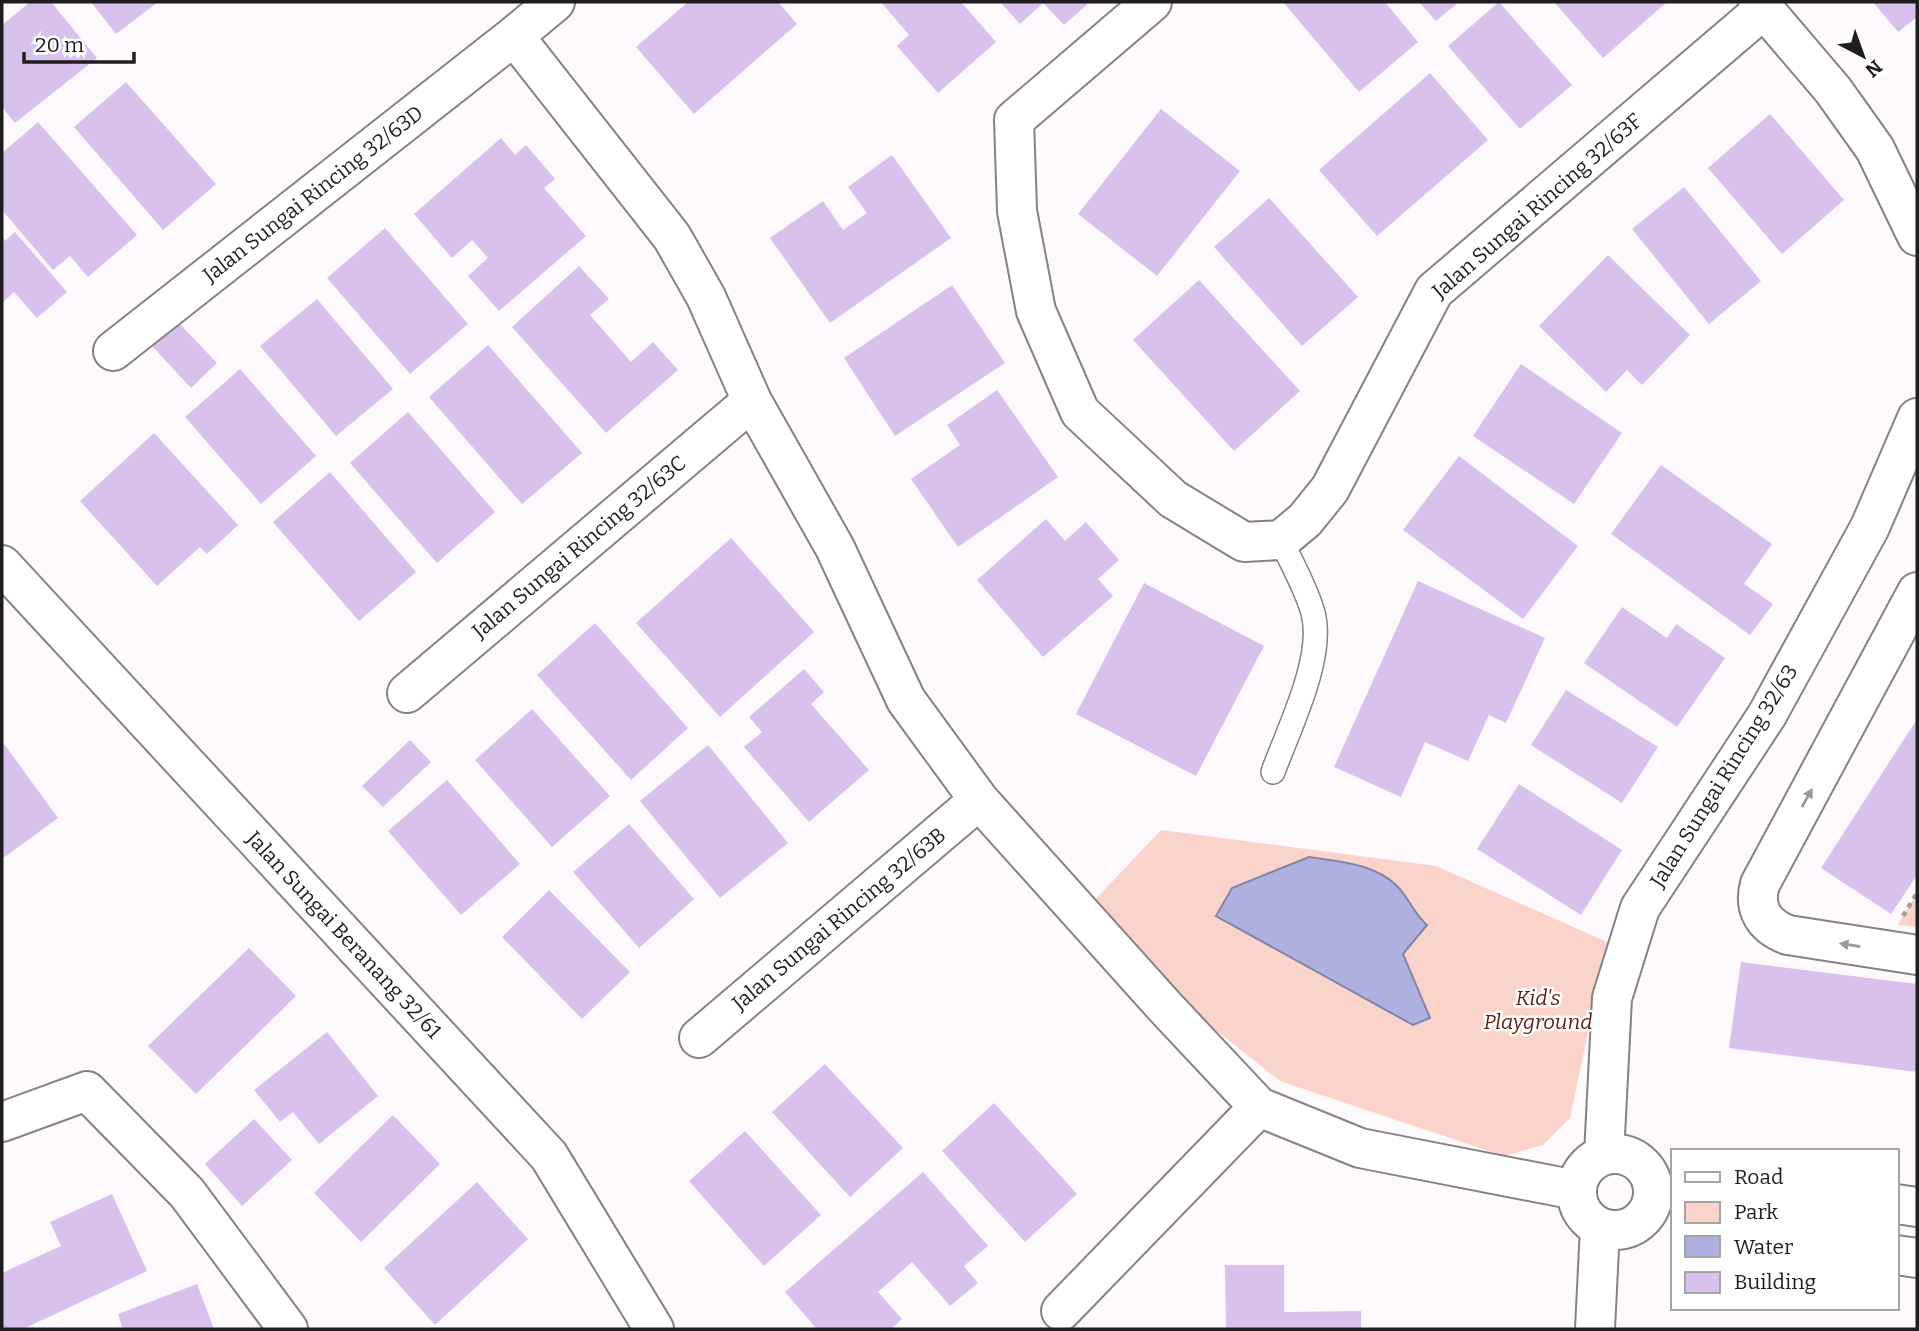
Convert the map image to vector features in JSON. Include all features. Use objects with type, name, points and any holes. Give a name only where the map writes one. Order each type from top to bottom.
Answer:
[{"type":"street","points":[[555,2],[514,36],[671,237],[706,297],[752,401],[835,548],[906,700],[979,800],[1259,1107],[1360,1148],[1576,1190]]},
{"type":"street","points":[[1152,2],[1014,120],[1017,211],[1036,311],[1080,412],[1145,473],[1173,499],[1244,542],[1281,540]]},
{"type":"street","points":[[1761,5],[1832,90],[1875,149],[1917,236]]},
{"type":"street","name":"Jalan Sungai Rincing 32/63F","points":[[1281,540],[1305,520],[1330,489],[1434,291],[1761,5]]},
{"type":"street","name":"Jalan Sungai Rincing 32/63D","points":[[113,351],[514,36]]},
{"type":"street","name":"Jalan Sungai Rincing 32/63C","points":[[407,693],[752,401]]},
{"type":"street","name":"Jalan Sungai Rincing 32/63","points":[[1604,1155],[1612,998],[1640,908],[1767,715],[1870,527],[1914,434]]},
{"type":"street","name":"Jalan Sungai Beranang 32/61","points":[[2,565],[549,1156],[654,1329]]},
{"type":"street","points":[[1908,940],[1788,935],[1774,930],[1762,918],[1756,899],[1760,884],[1917,592]]},
{"type":"street","name":"Jalan Sungai Rincing 32/63B","points":[[699,1038],[979,800]]},
{"type":"street","points":[[2,1122],[87,1091],[187,1193],[289,1329]]},
{"type":"street","points":[[1062,1311],[1259,1107]]},
{"type":"street","points":[[1604,1155],[1628,1155],[1660,1171],[1653,1187],[1651,1205],[1657,1222],[1622,1230],[1600,1228],[1587,1219],[1578,1206],[1576,1190],[1579,1178],[1585,1168],[1604,1155]]},
{"type":"street","points":[[1898,1204],[1917,1207]]},
{"type":"street","points":[[1595,1329],[1600,1228]]},
{"type":"street","points":[[1898,1255],[1917,1258]]},
{"type":"lane","points":[[1273,772],[1311,666],[1316,640],[1313,613],[1281,540]]},
{"type":"path","points":[[1908,940],[1917,893]]},
{"type":"green space","name":"Kid's Playground","points":[[1161,830],[1436,866],[1607,942],[1570,1118],[1543,1145],[1504,1156],[1280,1081],[1173,996],[1091,904]]},
{"type":"green space","points":[[1917,893],[1917,927],[1898,925],[1898,924]]},
{"type":"water","points":[[1309,857],[1344,862],[1378,872],[1397,886],[1427,925],[1403,954],[1430,1018],[1413,1025],[1216,916],[1232,888]]},
{"type":"building","points":[[30,2],[51,2],[97,58],[15,123],[2,107],[2,25]]},
{"type":"building","points":[[91,2],[158,2],[116,34]]},
{"type":"building","points":[[688,2],[778,2],[797,24],[694,114],[636,47]]},
{"type":"building","points":[[881,2],[961,2],[996,42],[938,93],[897,46],[909,35]]},
{"type":"building","points":[[1000,2],[1090,2],[1064,25],[1043,3],[1020,24]]},
{"type":"building","points":[[1283,2],[1385,2],[1418,42],[1359,92]]},
{"type":"building","points":[[1419,2],[1459,2],[1436,21]]},
{"type":"building","points":[[1499,2],[1572,85],[1520,129],[1448,46]]},
{"type":"building","points":[[1554,2],[1667,2],[1603,58]]},
{"type":"building","points":[[1873,2],[1917,2],[1917,17],[1898,32]]},
{"type":"building","points":[[1430,73],[1488,140],[1377,236],[1319,170]]},
{"type":"building","points":[[126,82],[216,184],[163,230],[74,127]]},
{"type":"building","points":[[1161,109],[1240,171],[1157,276],[1078,214]]},
{"type":"building","points":[[1770,114],[1844,200],[1782,254],[1708,168]]},
{"type":"building","points":[[38,122],[137,235],[88,277],[70,256],[53,270],[2,210],[2,153]]},
{"type":"building","points":[[501,138],[515,155],[526,145],[555,179],[544,188],[586,236],[499,311],[468,276],[488,258],[472,240],[452,258],[414,214]]},
{"type":"building","points":[[892,155],[951,238],[830,323],[770,238],[823,201],[843,230],[867,213],[848,187]]},
{"type":"building","points":[[1684,187],[1761,281],[1709,324],[1632,229]]},
{"type":"building","points":[[1269,198],[1358,297],[1302,346],[1214,247]]},
{"type":"building","points":[[385,228],[468,324],[410,374],[327,278]]},
{"type":"building","points":[[15,232],[67,292],[37,318],[14,292],[2,303],[2,237],[5,241]]},
{"type":"building","points":[[1608,255],[1690,335],[1642,385],[1627,370],[1606,392],[1539,326]]},
{"type":"building","points":[[579,266],[609,299],[590,315],[631,362],[653,342],[678,370],[606,433],[512,327]]},
{"type":"building","points":[[1199,280],[1300,391],[1234,451],[1133,340]]},
{"type":"building","points":[[952,285],[1005,363],[895,436],[844,358]]},
{"type":"building","points":[[317,299],[393,389],[336,436],[260,346]]},
{"type":"building","points":[[176,320],[217,363],[191,388],[151,345]]},
{"type":"building","points":[[488,345],[582,453],[522,504],[429,397]]},
{"type":"building","points":[[1521,364],[1622,433],[1574,504],[1473,436]]},
{"type":"building","points":[[240,369],[316,456],[261,504],[185,417]]},
{"type":"building","points":[[997,390],[1058,477],[958,547],[911,479],[960,445],[947,425]]},
{"type":"building","points":[[408,412],[495,512],[437,563],[350,463]]},
{"type":"building","points":[[154,433],[238,525],[207,554],[200,547],[157,586],[80,501]]},
{"type":"building","points":[[1459,456],[1578,546],[1523,619],[1403,530]]},
{"type":"building","points":[[1661,465],[1772,544],[1744,584],[1773,604],[1750,635],[1611,534]]},
{"type":"building","points":[[330,472],[416,572],[359,621],[273,522]]},
{"type":"building","points":[[1046,519],[1065,541],[1086,522],[1119,560],[1098,579],[1113,596],[1043,657],[977,580]]},
{"type":"building","points":[[731,538],[814,632],[720,717],[636,623]]},
{"type":"building","points":[[1418,581],[1545,638],[1506,723],[1489,715],[1468,761],[1425,742],[1401,797],[1334,767]]},
{"type":"building","points":[[1144,583],[1264,646],[1196,776],[1076,714]]},
{"type":"building","points":[[1622,607],[1667,638],[1676,624],[1725,658],[1677,727],[1584,663]]},
{"type":"building","points":[[595,623],[688,728],[631,780],[537,675]]},
{"type":"building","points":[[804,669],[824,692],[811,704],[869,770],[809,822],[744,747],[762,732],[749,717]]},
{"type":"building","points":[[1566,690],[1658,747],[1622,803],[1531,745]]},
{"type":"building","points":[[532,709],[610,796],[552,847],[475,760]]},
{"type":"building","points":[[1917,719],[1917,875],[1891,914],[1821,868]]},
{"type":"building","points":[[410,740],[431,762],[383,807],[362,786]]},
{"type":"building","points":[[2,741],[58,818],[2,859]]},
{"type":"building","points":[[708,745],[788,843],[720,898],[640,801]]},
{"type":"building","points":[[447,780],[520,864],[461,915],[388,831]]},
{"type":"building","points":[[1519,784],[1622,850],[1581,915],[1477,849]]},
{"type":"building","points":[[629,824],[694,899],[639,948],[573,872]]},
{"type":"building","points":[[549,890],[630,972],[582,1019],[502,937]]},
{"type":"building","points":[[249,948],[296,996],[196,1094],[148,1046]]},
{"type":"building","points":[[1741,962],[1917,984],[1917,1072],[1729,1048]]},
{"type":"building","points":[[327,1032],[378,1096],[319,1144],[293,1112],[280,1122],[254,1090]]},
{"type":"building","points":[[825,1064],[903,1148],[850,1197],[772,1112]]},
{"type":"building","points":[[994,1103],[1077,1194],[1025,1242],[942,1151]]},
{"type":"building","points":[[393,1115],[440,1164],[361,1242],[314,1193]]},
{"type":"building","points":[[254,1119],[292,1160],[242,1206],[205,1164]]},
{"type":"building","points":[[745,1131],[821,1215],[764,1266],[689,1181]]},
{"type":"building","points":[[923,1172],[988,1246],[964,1266],[978,1283],[950,1306],[912,1262],[878,1292],[902,1319],[891,1329],[817,1329],[785,1292]]},
{"type":"building","points":[[477,1182],[528,1239],[435,1325],[384,1268]]},
{"type":"building","points":[[112,1194],[147,1271],[23,1329],[2,1329],[2,1273],[61,1246],[50,1222]]},
{"type":"building","points":[[1225,1265],[1284,1265],[1284,1312],[1361,1311],[1361,1329],[1226,1329]]},
{"type":"building","points":[[197,1284],[214,1329],[123,1329],[118,1314]]}]
